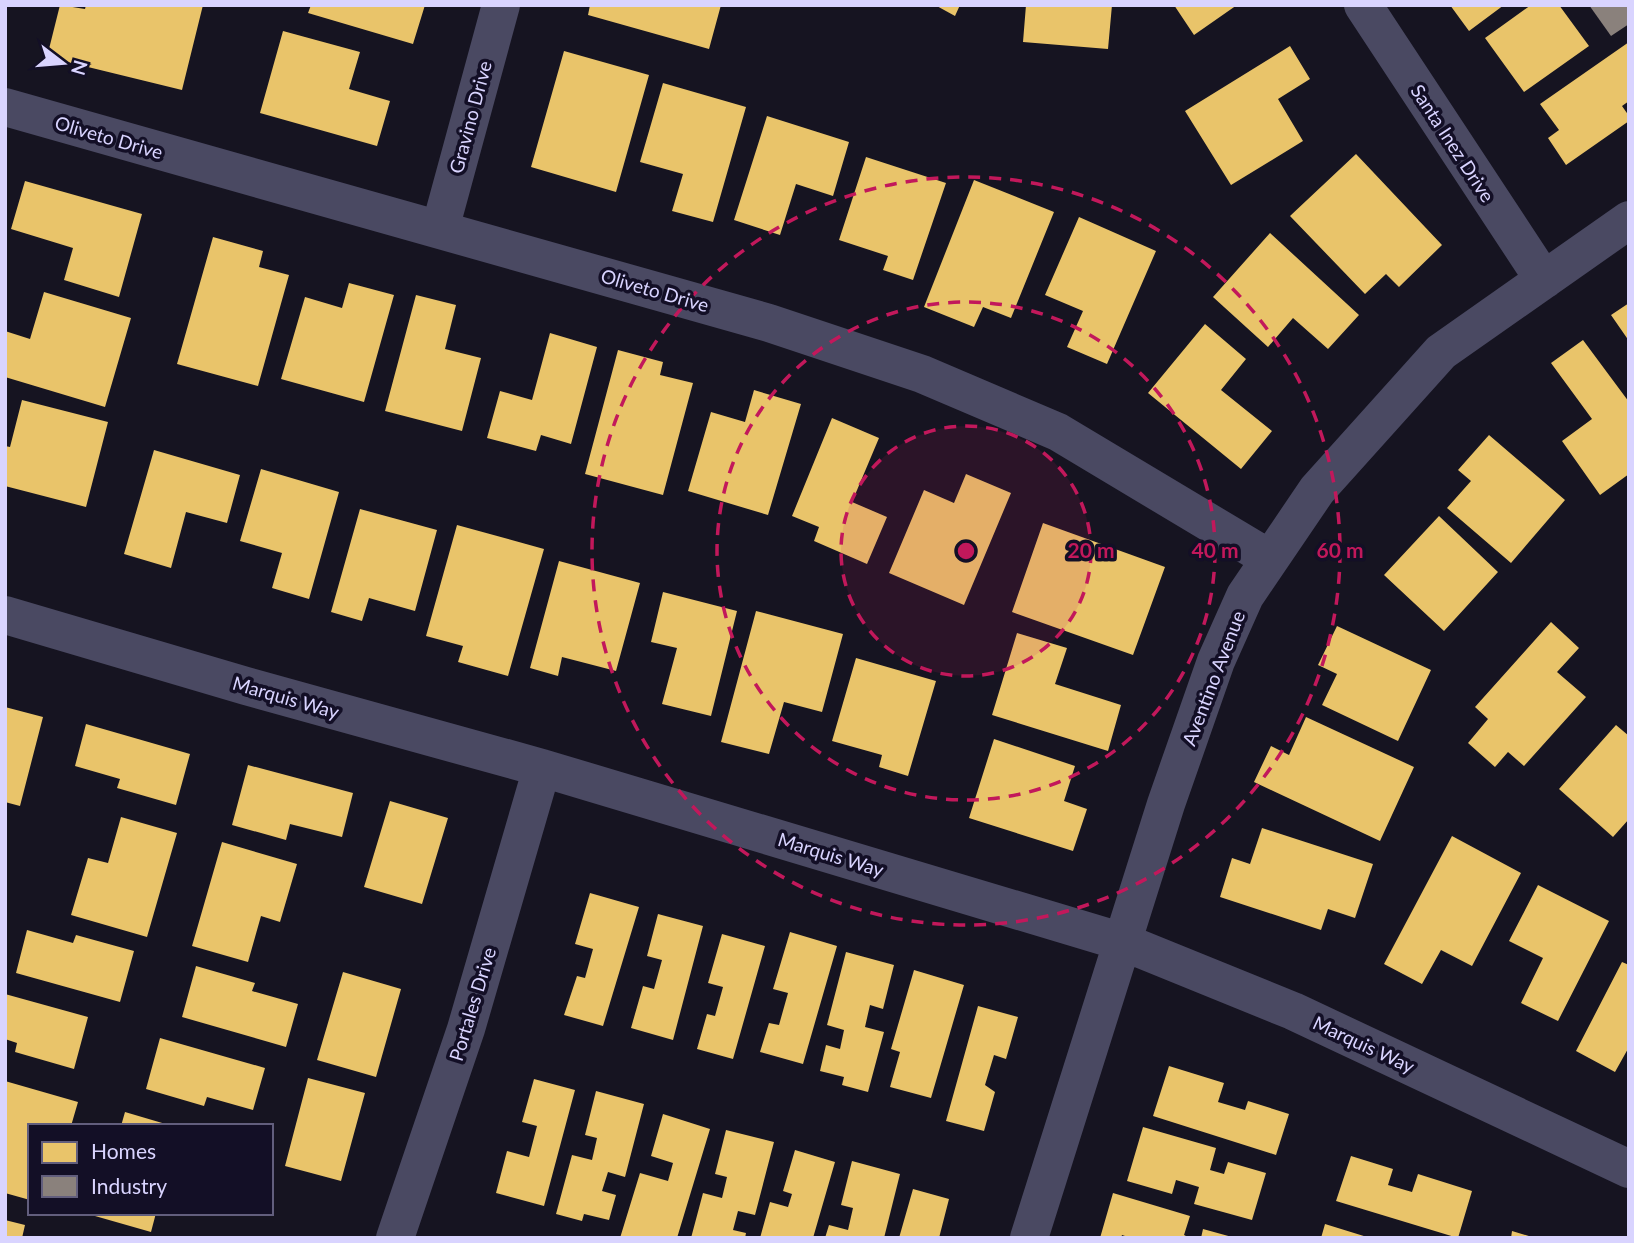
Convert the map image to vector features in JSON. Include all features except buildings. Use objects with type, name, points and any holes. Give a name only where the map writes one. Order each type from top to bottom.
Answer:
[{"type":"street","name":"Gravino Drive","points":[[440,229],[501,5]]},
{"type":"street","name":"Santa Inez Drive","points":[[1363,5],[1544,280]]},
{"type":"street","name":"Oliveto Drive","points":[[5,107],[769,323],[922,374],[1058,432],[1270,559]]},
{"type":"street","name":"Aventino Avenue","points":[[1029,1238],[1167,804],[1216,661],[1245,596],[1317,490],[1441,352],[1629,220]]},
{"type":"street","name":"Marquis Way","points":[[5,615],[246,686],[542,768],[1123,942],[1293,1011],[1629,1169]]},
{"type":"street","name":"Portales Drive","points":[[395,1238],[466,1029],[542,768]]}]
